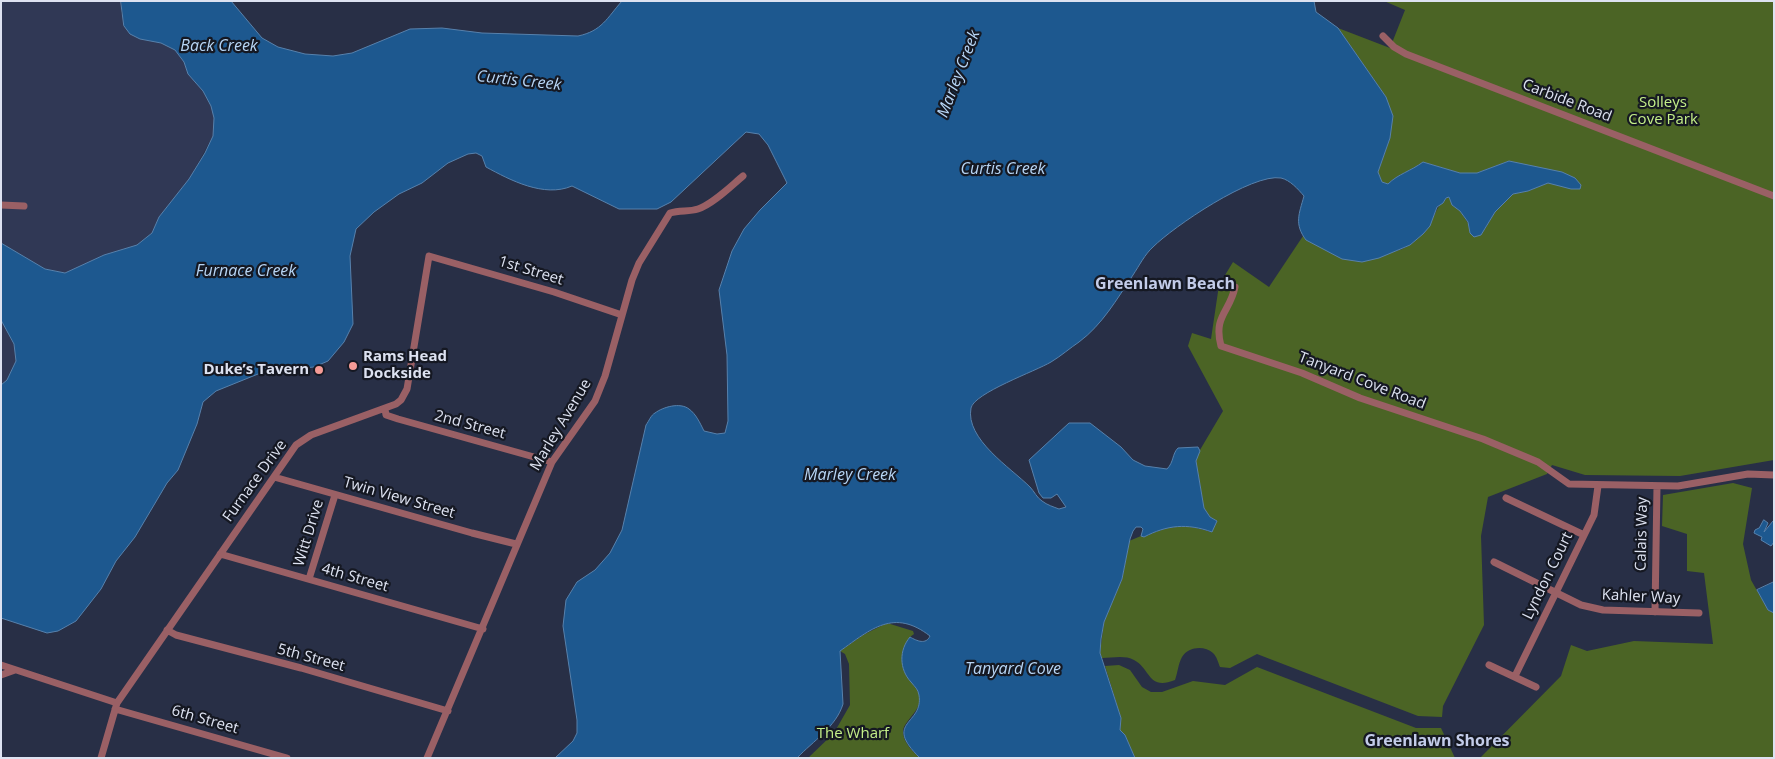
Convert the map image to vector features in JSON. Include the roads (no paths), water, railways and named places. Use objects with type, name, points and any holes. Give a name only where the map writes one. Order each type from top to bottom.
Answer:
[{"type":"street","name":"Carbide Road","points":[[1383,36],[1394,47],[1406,54],[1774,196]]},
{"type":"street","name":"Marley Avenue","points":[[426,758],[448,711],[516,544],[552,462],[595,401],[599,392],[639,263],[670,213],[678,210],[700,209],[744,176]]},
{"type":"street","points":[[1,205],[24,206]]},
{"type":"street","name":"1st Street","points":[[431,255],[622,315]]},
{"type":"street","name":"Furnace Drive","points":[[101,758],[116,706],[296,445],[311,435],[385,410],[402,400],[407,389],[428,258],[431,255]]},
{"type":"street","name":"Tanyard Cove Road","points":[[1235,287],[1232,298],[1219,321],[1218,329],[1221,346],[1302,373],[1360,398],[1482,439],[1538,462],[1552,470],[1564,481],[1574,485],[1598,486]]},
{"type":"street","name":"2nd Street","points":[[385,410],[386,415],[398,419],[552,462]]},
{"type":"street","points":[[1598,486],[1686,486],[1748,474],[1774,475]]},
{"type":"street","name":"Twin View Street","points":[[274,477],[516,544]]},
{"type":"street","name":"Lyndon Court","points":[[1515,676],[1594,515],[1598,486]]},
{"type":"street","name":"Calais Way","points":[[1655,612],[1657,486]]},
{"type":"street","name":"Witt Drive","points":[[309,579],[335,495]]},
{"type":"street","points":[[1506,498],[1584,536]]},
{"type":"street","name":"4th Street","points":[[220,554],[482,629]]},
{"type":"street","name":"Kahler Way","points":[[1494,562],[1581,605],[1603,610],[1699,613]]},
{"type":"street","name":"5th Street","points":[[168,630],[176,635],[301,668],[448,711]]},
{"type":"street","points":[[1489,664],[1536,687]]},
{"type":"street","name":"6th Street","points":[[1,665],[116,706],[287,758]]},
{"type":"street","points":[[1,675],[15,670]]},
{"type":"water","points":[[121,1],[231,1],[262,38],[278,47],[305,54],[333,56],[352,53],[410,29],[442,28],[482,33],[578,36],[599,27],[622,1],[1314,1],[1316,12],[1338,28],[1386,97],[1393,116],[1390,138],[1378,172],[1382,182],[1388,184],[1423,162],[1460,173],[1477,173],[1509,161],[1562,172],[1575,178],[1581,185],[1580,189],[1571,189],[1548,183],[1528,191],[1513,194],[1495,212],[1481,235],[1474,237],[1470,233],[1468,222],[1460,211],[1452,205],[1449,197],[1446,198],[1437,207],[1430,226],[1410,245],[1379,258],[1362,262],[1342,259],[1306,240],[1299,224],[1299,214],[1304,196],[1291,183],[1281,178],[1268,179],[1252,184],[1233,192],[1195,215],[1153,247],[1109,311],[1095,328],[1079,342],[1051,362],[994,389],[975,402],[971,408],[971,420],[982,442],[1001,462],[1030,487],[1040,500],[1059,509],[1066,507],[1057,494],[1051,498],[1043,498],[1039,493],[1029,460],[1069,423],[1090,423],[1121,447],[1133,460],[1145,466],[1167,469],[1178,448],[1198,447],[1200,451],[1196,461],[1204,508],[1210,517],[1217,521],[1212,532],[1186,526],[1161,530],[1144,537],[1141,536],[1143,529],[1136,527],[1130,539],[1122,579],[1104,622],[1100,653],[1121,718],[1120,730],[1125,735],[1135,758],[920,758],[909,746],[905,737],[904,730],[919,705],[919,695],[904,671],[902,654],[910,637],[918,641],[926,641],[930,636],[905,623],[894,623],[873,629],[840,651],[843,704],[840,712],[830,727],[797,758],[555,758],[573,741],[577,733],[577,720],[563,626],[566,600],[577,582],[595,570],[610,553],[622,530],[646,425],[652,415],[658,411],[667,407],[681,406],[694,413],[704,431],[717,434],[725,433],[728,421],[727,355],[719,290],[732,251],[744,229],[787,183],[768,145],[759,134],[746,132],[671,202],[657,209],[619,209],[572,186],[550,190],[528,186],[486,167],[482,156],[476,153],[468,154],[448,163],[422,183],[399,194],[374,212],[356,229],[350,256],[353,324],[344,342],[328,361],[314,367],[263,372],[216,391],[203,402],[197,424],[178,470],[167,483],[135,537],[116,561],[101,589],[76,621],[58,631],[47,633],[1,618],[1,385],[7,380],[16,361],[14,344],[1,320],[1,243],[45,269],[65,273],[104,255],[137,245],[152,233],[159,217],[189,179],[213,136],[214,118],[211,106],[203,91],[188,74],[184,62],[175,50],[161,43],[140,39],[130,34],[124,26]]},
{"type":"water","points":[[1764,520],[1768,523],[1764,532],[1774,522],[1774,542],[1771,546],[1761,540],[1762,537],[1754,533]]},
{"type":"water","points":[[1774,582],[1774,613],[1768,610],[1757,590]]},
{"type":"place","name":"Rams Head Dockside","points":[[353,366]]},
{"type":"place","name":"Duke’s Tavern","points":[[319,370]]},
{"type":"district","name":"Greenlawn Beach","points":[[1165,284]]},
{"type":"district","name":"Greenlawn Shores","points":[[1437,741]]},
{"type":"water label","name":"Back Creek","points":[[219,46]]},
{"type":"water label","name":"Marley Creek","points":[[959,74]]},
{"type":"water label","name":"Curtis Creek","points":[[519,81]]},
{"type":"water label","name":"Curtis Creek","points":[[1003,169]]},
{"type":"water label","name":"Furnace Creek","points":[[246,271]]},
{"type":"water label","name":"Marley Creek","points":[[850,475]]},
{"type":"water label","name":"Tanyard Cove","points":[[1013,669]]},
{"type":"park label","name":"Solleys Cove Park","points":[[1663,112]]},
{"type":"park label","name":"The Wharf","points":[[853,734]]}]
